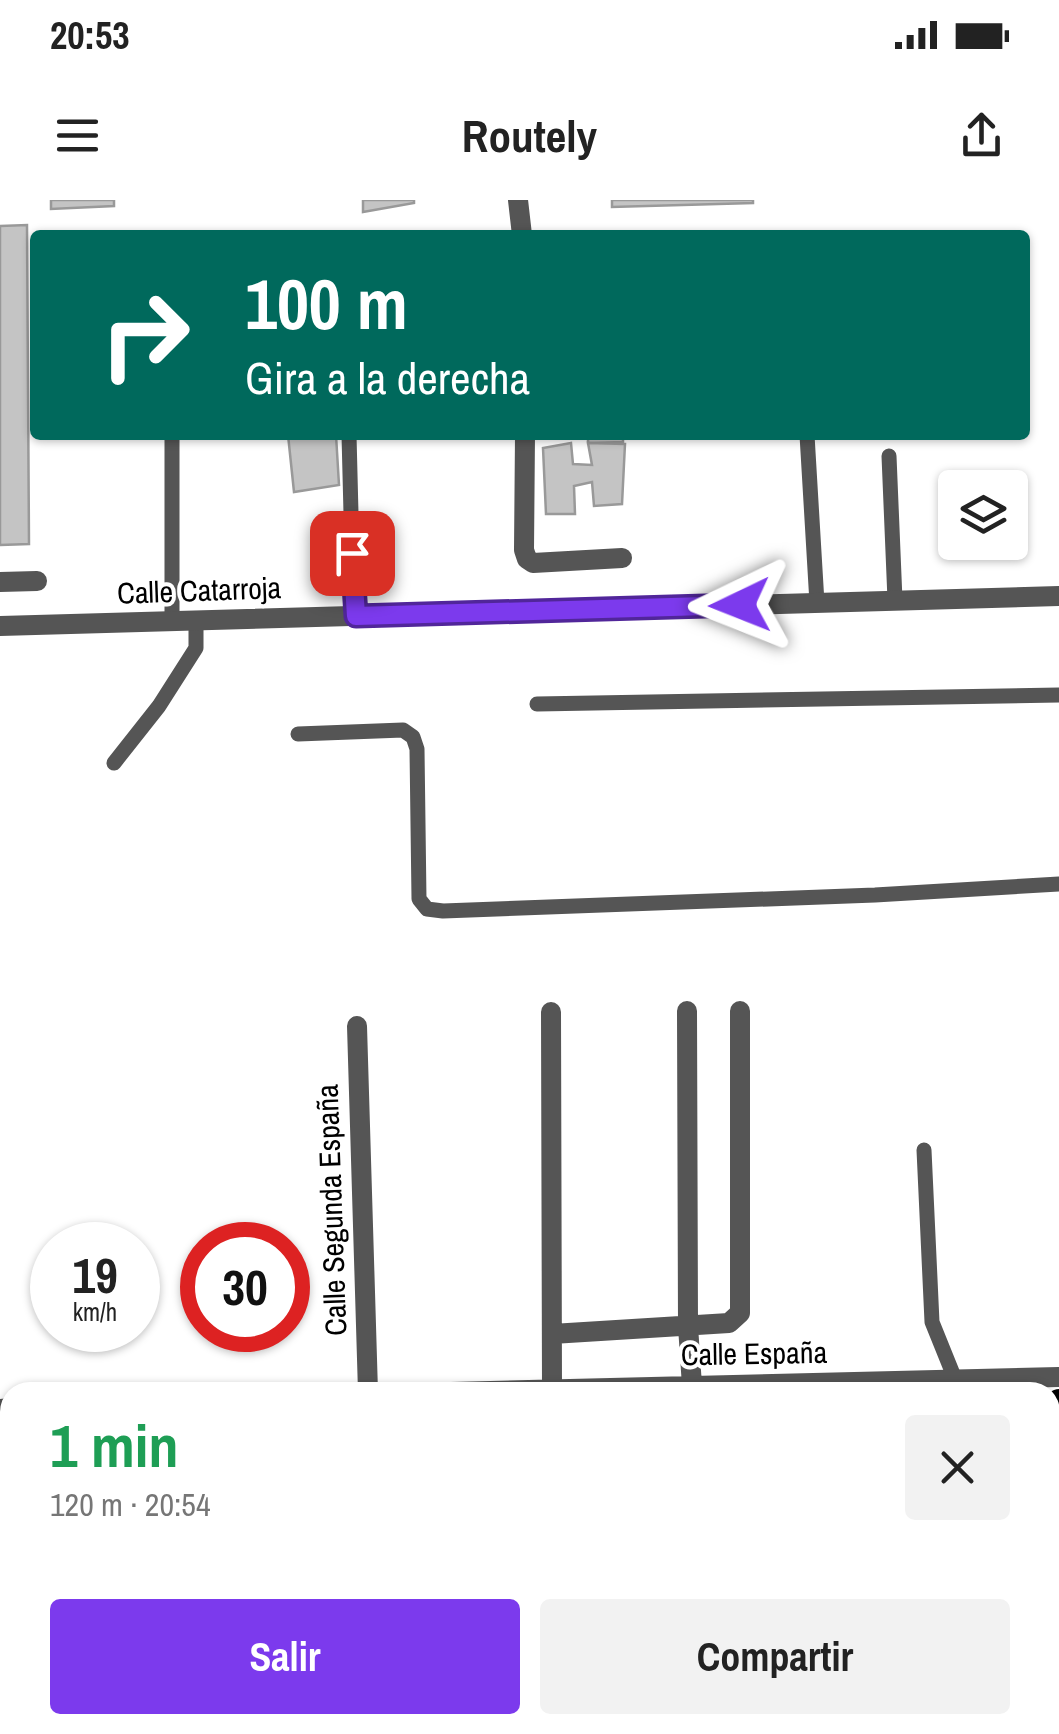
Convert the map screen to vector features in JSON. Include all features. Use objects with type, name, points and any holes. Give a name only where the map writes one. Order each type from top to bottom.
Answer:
[{"type":"street","points":[[518,200],[521,230]]},
{"type":"street","points":[[525,440],[527,559],[533,563],[622,558]]},
{"type":"street","points":[[0,582],[37,580]]},
{"type":"street","name":"Calle Catarroja","points":[[0,626],[1059,596]]},
{"type":"street","points":[[552,1334],[729,1323],[740,1313],[740,1011]]},
{"type":"street","points":[[540,1382],[552,1334],[551,1012]]},
{"type":"street","points":[[687,1012],[688,1326],[692,1382]]},
{"type":"street","name":"Calle Segunda España","points":[[357,1026],[368,1382]]},
{"type":"street","name":"Calle España","points":[[842,1382],[1059,1377]]},
{"type":"lane","points":[[172,440],[172,622]]},
{"type":"lane","points":[[349,440],[356,616]]},
{"type":"lane","points":[[807,440],[817,602]]},
{"type":"lane","points":[[889,456],[896,600]]},
{"type":"lane","points":[[114,762],[158,706],[196,648],[196,621]]},
{"type":"lane","points":[[538,704],[1059,696]]},
{"type":"lane","points":[[298,734],[403,730],[413,737],[418,749],[420,899],[427,909],[875,895],[1059,884]]},
{"type":"lane","points":[[924,1150],[932,1322],[955,1379]]},
{"type":"building","points":[[51,200],[114,200],[114,206],[51,209]]},
{"type":"building","points":[[363,200],[414,200],[414,203],[363,212]]},
{"type":"building","points":[[612,200],[753,200],[753,203],[612,207]]},
{"type":"building","points":[[27,225],[29,544],[0,545],[0,226]]},
{"type":"building","points":[[289,440],[336,440],[339,485],[294,492]]},
{"type":"building","points":[[588,440],[623,440],[623,442]]},
{"type":"building","points":[[571,443],[573,464],[592,465],[588,443],[625,444],[622,504],[594,506],[592,482],[574,486],[575,514],[546,514],[543,448]]},
{"type":"route","points":[[352,553],[356,616],[740,605]]}]
